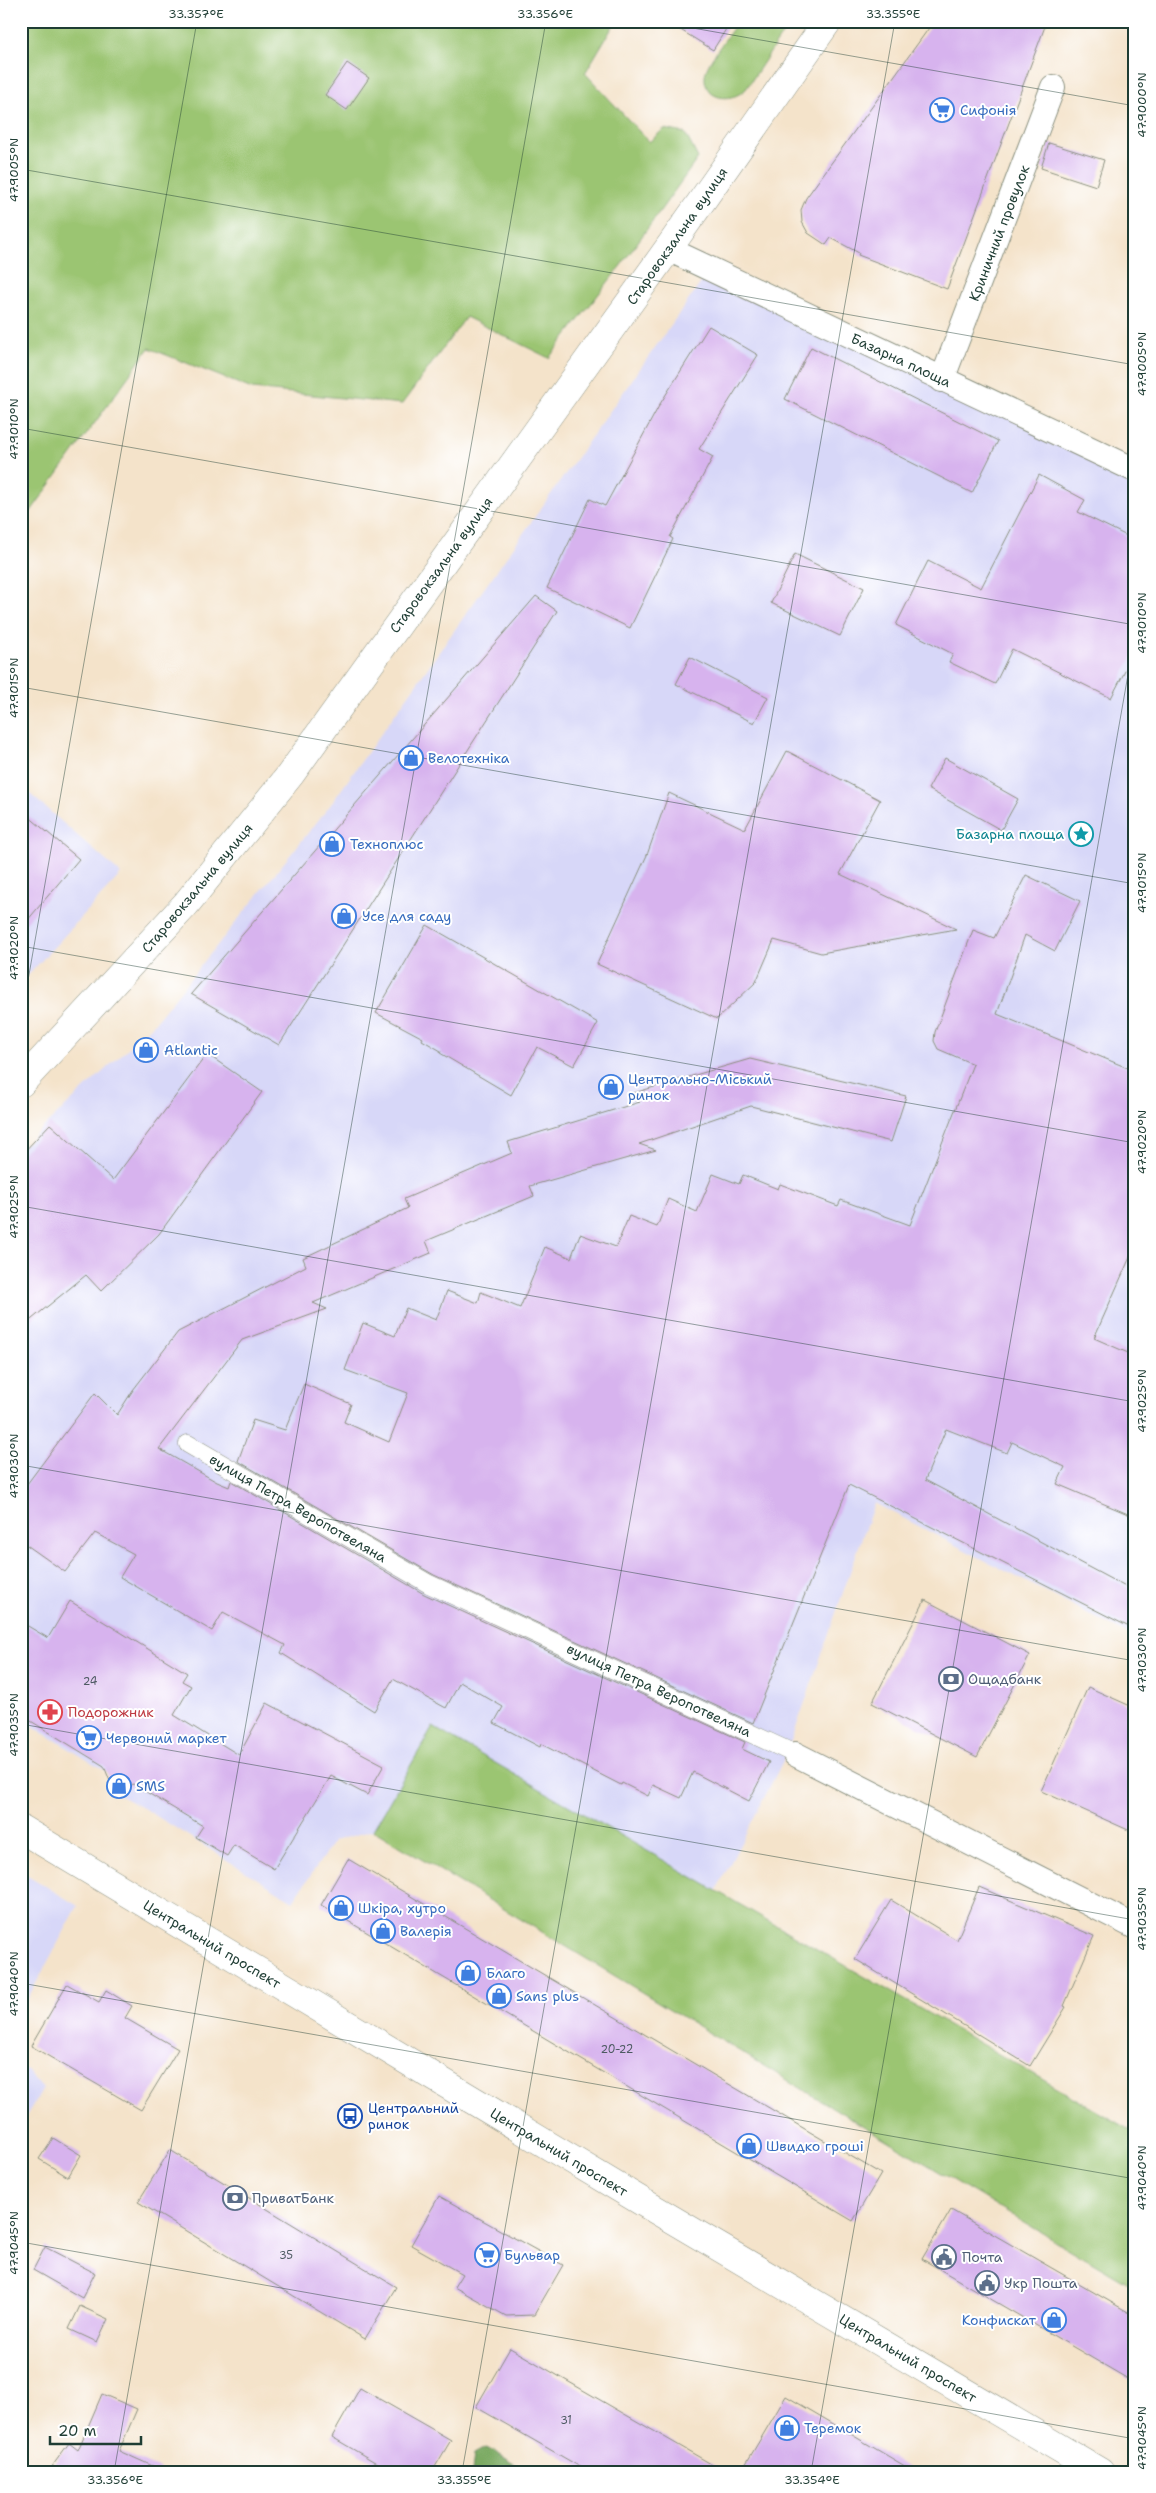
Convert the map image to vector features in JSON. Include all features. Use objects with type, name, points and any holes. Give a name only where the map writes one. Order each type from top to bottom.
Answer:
[{"type":"main road","name":"Старовокзальна вулиця","points":[[21,1083],[186,904],[290,775],[668,249],[828,21]]},
{"type":"main road","name":"Центральний проспект","points":[[21,1829],[646,2204],[1100,2472]]},
{"type":"street","name":"Криничний провулок","points":[[942,380],[1053,87]]},
{"type":"street","name":"Базарна площа","points":[[668,249],[1135,470]]},
{"type":"street","name":"вулиця Петра Веропотвеляна","points":[[188,1444],[429,1584],[795,1754],[1135,1927]]},
{"type":"shaded area","name":"Центрально-Міський ринок","points":[[710,270],[1135,470],[1135,1638],[874,1503],[795,1731],[782,1763],[716,1891],[433,1727],[373,1830],[334,1841],[293,1901],[145,1809],[105,1788],[112,1775],[21,1719],[21,1148],[152,1026],[329,807]]},
{"type":"shaded area","points":[[21,786],[121,874],[21,983]]},
{"type":"shaded area","points":[[21,1871],[78,1906],[21,2011]]},
{"type":"shaded area","points":[[21,2064],[43,2089],[21,2124]]},
{"type":"green space","points":[[21,21],[616,21],[585,73],[649,142],[664,129],[685,133],[698,158],[622,264],[549,358],[466,317],[402,404],[252,389],[149,348],[21,525]]},
{"type":"green space","points":[[738,21],[791,21],[746,89],[733,97],[719,97],[708,90],[705,75],[714,55]]},
{"type":"green space","points":[[433,1727],[1135,2133],[1135,2288],[373,1830]]},
{"type":"green space","points":[[485,2448],[528,2472],[472,2472],[474,2454]]},
{"type":"building","points":[[666,21],[731,21],[713,50]]},
{"type":"building","name":"Сифонія","points":[[934,21],[1047,21],[947,289],[858,255],[859,253],[831,238],[826,245],[808,233],[802,222],[801,210],[806,198]]},
{"type":"building","points":[[347,63],[369,78],[347,110],[325,95]]},
{"type":"building","points":[[1049,143],[1104,160],[1096,186],[1041,168]]},
{"type":"building","points":[[709,326],[758,355],[699,449],[713,457],[670,537],[673,539],[630,628],[547,588],[590,499],[605,506],[660,404]]},
{"type":"building","points":[[811,347],[998,441],[972,493],[785,399]]},
{"type":"building","points":[[1039,475],[1085,500],[1078,512],[1135,540],[1135,652],[1111,698],[1012,649],[995,684],[949,662],[953,654],[896,625],[928,561],[981,588]]},
{"type":"building","points":[[795,554],[864,588],[840,636],[771,603]]},
{"type":"building","points":[[536,596],[557,611],[279,1045],[191,994]]},
{"type":"building","points":[[690,657],[768,697],[754,723],[676,684]]},
{"type":"building","points":[[787,751],[880,800],[840,874],[956,929],[821,953],[774,940],[756,982],[717,1019],[597,964],[647,855],[669,793],[745,829]]},
{"type":"building","points":[[945,758],[1018,799],[1001,830],[928,789]]},
{"type":"building","points":[[21,810],[79,859],[21,928]]},
{"type":"building","points":[[1026,875],[1080,901],[1055,951],[1025,935],[997,1014],[1135,1071],[1135,1246],[1094,1338],[1135,1356],[1135,1517],[1057,1484],[1065,1467],[1012,1442],[1007,1453],[946,1429],[925,1480],[1135,1592],[1135,1630],[849,1485],[753,1723],[434,1575],[238,1461],[253,1420],[285,1430],[304,1384],[351,1404],[344,1422],[389,1442],[408,1393],[345,1370],[363,1323],[395,1336],[406,1308],[436,1320],[447,1291],[478,1303],[481,1292],[520,1308],[545,1247],[571,1258],[580,1234],[616,1247],[629,1216],[657,1227],[668,1199],[697,1212],[713,1174],[739,1184],[743,1175],[778,1189],[780,1184],[838,1206],[841,1200],[910,1225],[973,1064],[938,1049],[934,1041],[935,1032],[973,930],[994,938]]},
{"type":"building","points":[[427,925],[598,1023],[574,1066],[537,1047],[511,1095],[440,1053],[441,1051],[422,1040],[423,1038],[376,1013]]},
{"type":"building","points":[[207,1054],[262,1092],[159,1234],[101,1291],[86,1275],[21,1328],[21,1155],[50,1124],[113,1180]]},
{"type":"building","points":[[750,1059],[906,1096],[891,1142],[751,1106],[639,1144],[656,1150],[530,1186],[534,1196],[426,1241],[431,1253],[313,1303],[327,1309],[242,1340],[159,1449],[217,1482],[229,1487],[231,1481],[424,1594],[745,1742],[742,1749],[769,1762],[749,1801],[693,1772],[681,1798],[653,1785],[648,1796],[622,1783],[621,1785],[541,1744],[540,1747],[494,1723],[503,1707],[460,1682],[446,1708],[393,1679],[374,1711],[281,1653],[285,1645],[223,1612],[212,1631],[120,1577],[134,1554],[95,1533],[65,1572],[21,1541],[21,1492],[95,1393],[117,1415],[133,1390],[178,1332],[306,1266],[303,1258],[408,1208],[404,1199],[512,1153],[508,1142],[640,1102],[627,1095]]},
{"type":"building","name":"Ощадбанк","points":[[925,1600],[1030,1655],[977,1757],[872,1703]]},
{"type":"building","points":[[70,1601],[187,1673],[182,1681],[191,1686],[174,1715],[239,1755],[267,1703],[384,1765],[367,1795],[331,1776],[274,1869],[234,1845],[227,1856],[196,1837],[203,1826],[133,1784],[115,1794],[104,1766],[21,1715],[21,1622],[48,1638]]},
{"type":"building","points":[[1088,1687],[1135,1708],[1135,1833],[1041,1791]]},
{"type":"building","points":[[348,1859],[881,2174],[853,2221],[321,1905]]},
{"type":"building","points":[[979,1887],[1094,1936],[1064,2006],[1066,2007],[1030,2066],[855,1959],[891,1900],[957,1940]]},
{"type":"building","points":[[67,1984],[99,2002],[106,1990],[132,2006],[125,2018],[178,2049],[141,2110],[31,2046]]},
{"type":"building","points":[[53,2138],[81,2155],[68,2177],[39,2159]]},
{"type":"building","points":[[170,2150],[396,2287],[365,2339],[138,2202]]},
{"type":"building","name":"Бульвар","points":[[439,2196],[563,2265],[534,2315],[506,2316],[454,2287],[462,2274],[411,2245]]},
{"type":"building","points":[[951,2210],[1135,2316],[1135,2383],[922,2259]]},
{"type":"building","points":[[45,2247],[95,2273],[82,2298],[33,2270]]},
{"type":"building","points":[[80,2306],[108,2319],[97,2342],[69,2329]]},
{"type":"building","points":[[510,2348],[725,2472],[589,2472],[476,2407]]},
{"type":"building","points":[[360,2388],[451,2440],[432,2472],[392,2472],[332,2437]]},
{"type":"building","points":[[102,2394],[137,2409],[119,2451],[166,2472],[48,2472],[69,2443],[78,2450]]},
{"type":"building","points":[[786,2396],[915,2472],[741,2472]]},
{"type":"place","name":"Сифонія","points":[[942,110]]},
{"type":"place","name":"Велотехніка","points":[[411,758]]},
{"type":"place","name":"Базарна площа","points":[[1081,834]]},
{"type":"place","name":"Техноплюс","points":[[332,844]]},
{"type":"place","name":"Усе для саду","points":[[344,916]]},
{"type":"place","name":"Atlantic","points":[[146,1050]]},
{"type":"place","name":"Центрально-Міський ринок","points":[[611,1087]]},
{"type":"place","name":"Ощадбанк","points":[[951,1679]]},
{"type":"place","name":"Подорожник","points":[[50,1712]]},
{"type":"place","name":"Червоний маркет","points":[[89,1738]]},
{"type":"place","name":"SMS","points":[[119,1786]]},
{"type":"place","name":"Шкіра, хутро","points":[[341,1908]]},
{"type":"place","name":"Валерія","points":[[383,1931]]},
{"type":"place","name":"Благо","points":[[468,1973]]},
{"type":"place","name":"Sans plus","points":[[499,1996]]},
{"type":"place","name":"Центральний ринок","points":[[350,2116]]},
{"type":"place","name":"Швидко гроші","points":[[749,2146]]},
{"type":"place","name":"ПриватБанк","points":[[235,2198]]},
{"type":"place","name":"Бульвар","points":[[487,2255]]},
{"type":"place","name":"Почта","points":[[944,2257]]},
{"type":"place","name":"Укр Пошта","points":[[987,2283]]},
{"type":"place","name":"Конфискат","points":[[1054,2320]]},
{"type":"place","name":"Теремок","points":[[787,2428]]}]
